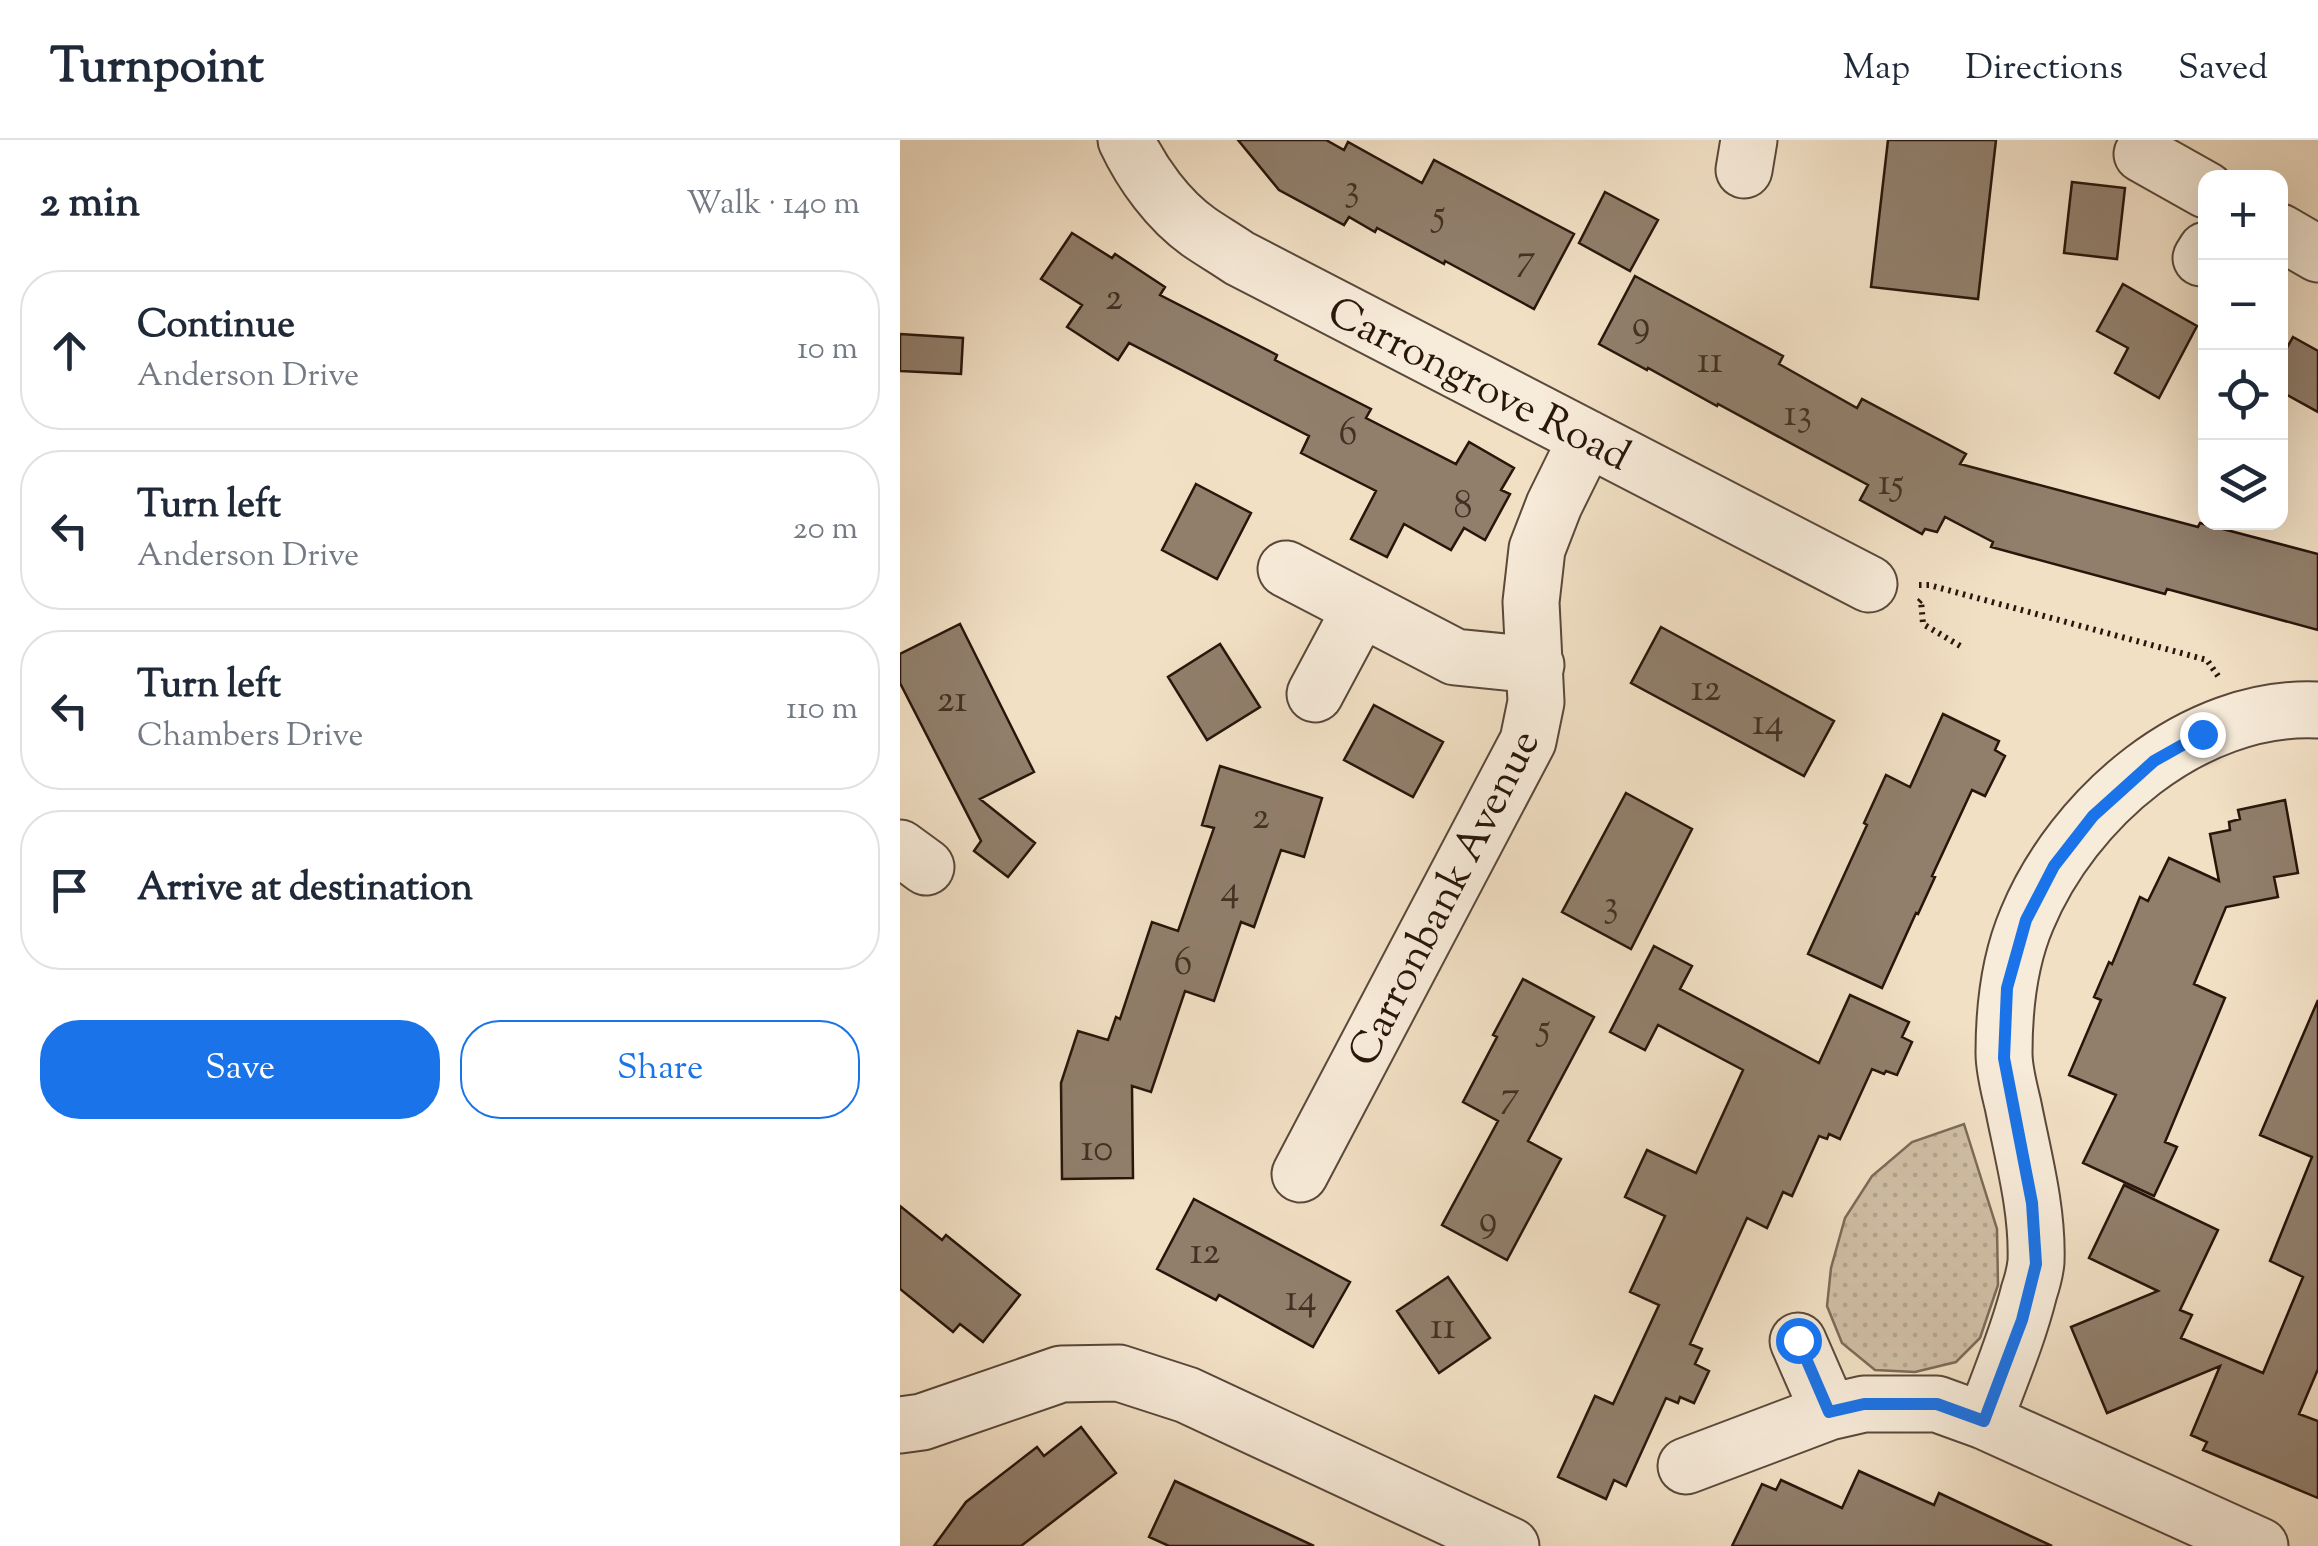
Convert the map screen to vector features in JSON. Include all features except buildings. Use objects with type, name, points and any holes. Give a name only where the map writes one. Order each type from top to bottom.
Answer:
[{"type":"street","name":"Carrongrove Road","points":[[1126,140],[1137,163],[1167,202],[1195,230],[1239,258],[1868,584]]},
{"type":"street","points":[[2142,154],[2198,186]]},
{"type":"street","points":[[2288,237],[2318,254]]},
{"type":"street","name":"Carronbank Avenue","points":[[1300,1174],[1528,741],[1536,702],[1531,602],[1537,549],[1588,438]]},
{"type":"street","points":[[1286,569],[1455,658],[1536,665]]},
{"type":"street","points":[[1315,694],[1361,608]]},
{"type":"street","points":[[1984,1421],[2022,1320],[2036,1264],[2032,1203],[2004,1058],[2007,988],[2026,920],[2054,866],[2093,816],[2154,761],[2202,734],[2248,718],[2295,709],[2318,710]]},
{"type":"street","points":[[1798,1340],[1829,1412]]},
{"type":"street","points":[[900,1425],[922,1422],[1061,1374],[1119,1372],[1186,1395],[1511,1546]]},
{"type":"street","points":[[1686,1466],[1829,1412],[1864,1404],[1937,1404],[1984,1421],[2260,1546]]},
{"type":"path","points":[[1930,585],[2206,660],[2248,718]]},
{"type":"shaded area","points":[[1964,1124],[1997,1229],[1998,1285],[1980,1338],[1956,1362],[1915,1372],[1875,1370],[1842,1343],[1827,1306],[1831,1268],[1845,1218],[1872,1176],[1912,1142]]},
{"type":"route","points":[[1798,1340],[1829,1412],[1864,1404],[1937,1404],[1984,1421],[2022,1320],[2036,1264],[2032,1203],[2004,1058],[2007,988],[2026,920],[2054,866],[2093,816],[2154,761],[2202,734]]}]
